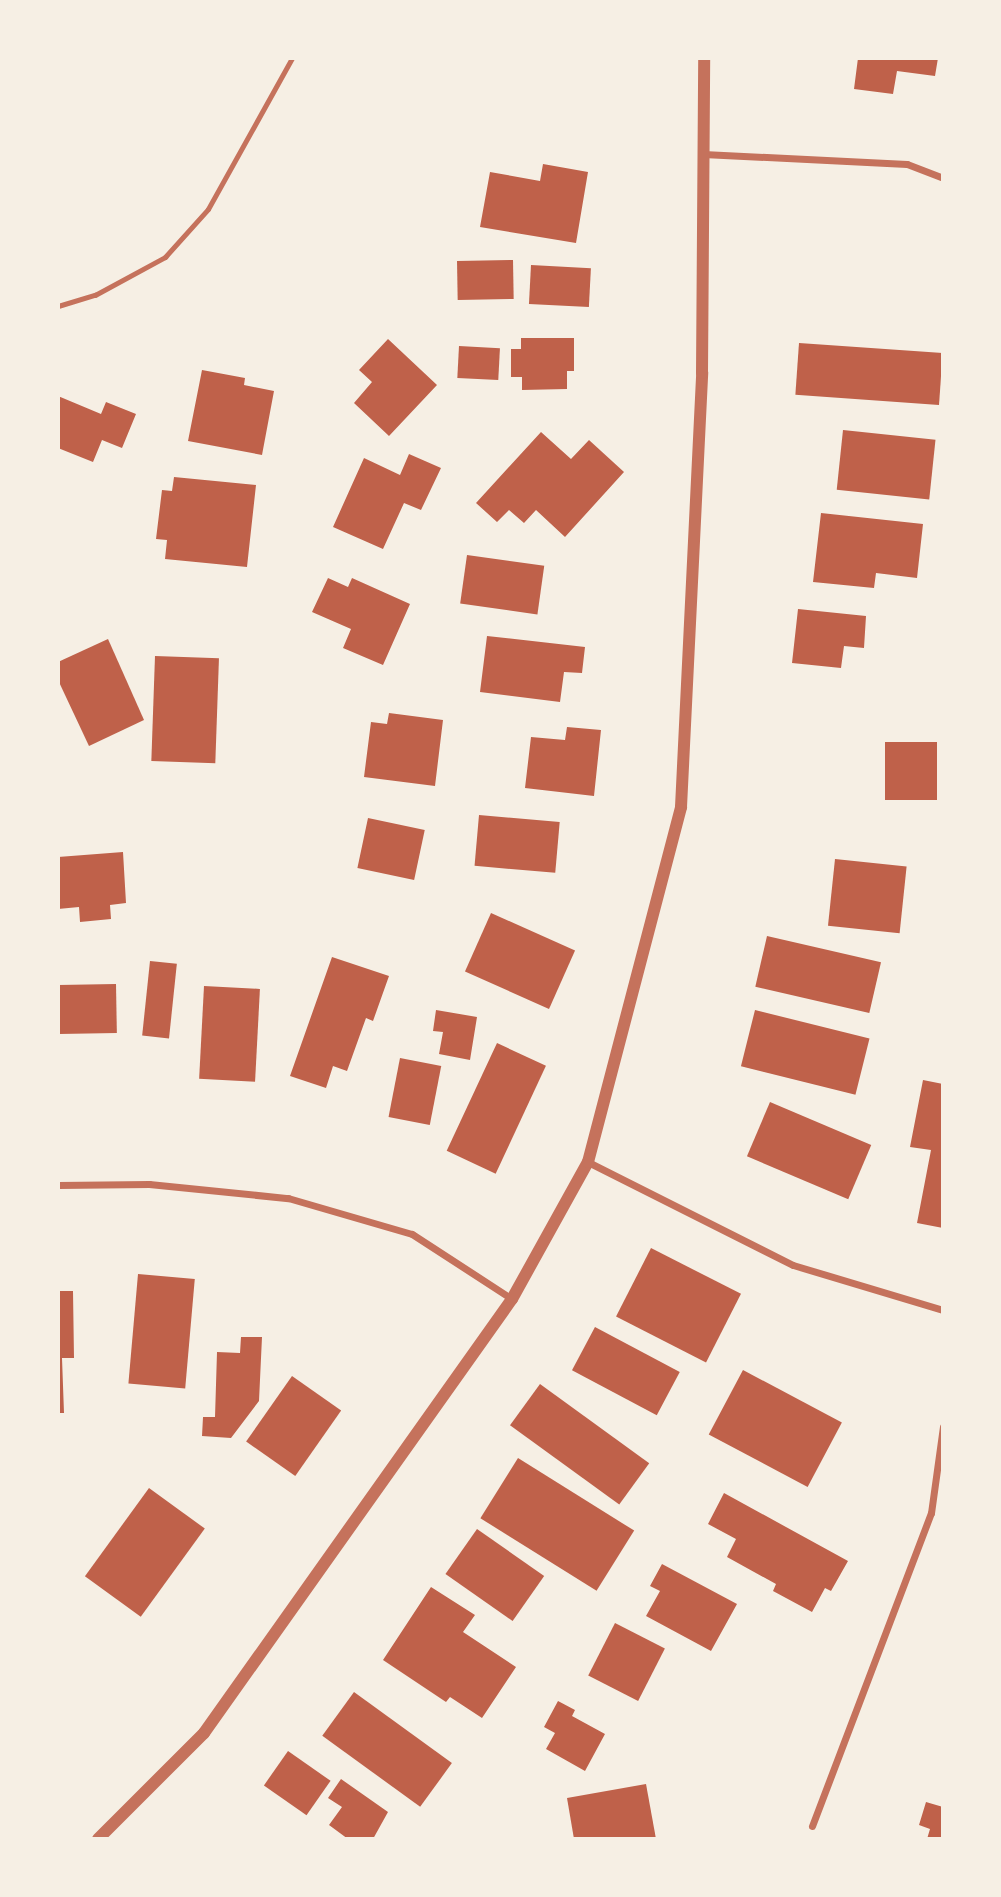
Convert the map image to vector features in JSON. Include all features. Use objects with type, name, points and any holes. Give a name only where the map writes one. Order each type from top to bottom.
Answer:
[{"type":"street","points":[[98,1839],[204,1733],[512,1299],[588,1162],[681,807],[702,373],[704,58]]},
{"type":"street","points":[[702,154],[907,164],[943,177]]},
{"type":"street","points":[[588,1162],[793,1265],[943,1310]]},
{"type":"street","points":[[58,1185],[149,1184],[288,1198],[412,1234],[512,1299]]},
{"type":"street","points":[[812,1826],[931,1513],[943,1427]]},
{"type":"lane","points":[[58,306],[95,295],[165,257],[208,209],[292,58]]},
{"type":"building","points":[[858,58],[938,58],[935,76],[897,71],[893,94],[854,89]]},
{"type":"building","points":[[543,164],[588,172],[576,243],[480,227],[490,172],[540,181]]},
{"type":"building","points":[[513,260],[514,299],[458,300],[457,261]]},
{"type":"building","points":[[531,265],[591,268],[589,307],[529,304]]},
{"type":"building","points":[[521,338],[574,338],[574,371],[567,371],[567,389],[522,390],[522,377],[511,377],[511,349],[521,349]]},
{"type":"building","points":[[388,339],[437,385],[389,436],[354,403],[372,382],[359,370]]},
{"type":"building","points":[[799,343],[943,353],[939,405],[795,395]]},
{"type":"building","points":[[459,346],[500,348],[498,380],[457,378]]},
{"type":"building","points":[[202,370],[245,378],[244,385],[274,391],[262,455],[188,441]]},
{"type":"building","points":[[58,396],[101,414],[106,402],[136,414],[122,448],[102,440],[93,462],[58,448]]},
{"type":"building","points":[[843,430],[935,440],[929,499],[837,490]]},
{"type":"building","points":[[541,432],[571,459],[589,440],[624,472],[565,537],[536,510],[524,523],[509,510],[497,522],[476,503]]},
{"type":"building","points":[[409,454],[441,468],[421,510],[404,503],[383,549],[333,527],[364,458],[400,475]]},
{"type":"building","points":[[174,477],[256,485],[247,567],[165,559],[167,540],[156,539],[162,490],[172,491]]},
{"type":"building","points":[[821,513],[923,524],[917,578],[876,573],[874,588],[813,582]]},
{"type":"building","points":[[467,555],[544,566],[537,614],[460,604]]},
{"type":"building","points":[[328,578],[348,587],[352,578],[410,604],[383,665],[343,648],[351,629],[312,612]]},
{"type":"building","points":[[798,609],[866,616],[864,648],[844,646],[841,668],[792,663]]},
{"type":"building","points":[[487,636],[585,647],[582,673],[564,672],[560,702],[480,692]]},
{"type":"building","points":[[108,639],[144,720],[89,746],[58,680],[58,662]]},
{"type":"building","points":[[155,656],[219,658],[215,763],[151,761]]},
{"type":"building","points":[[389,713],[443,720],[435,786],[364,777],[371,722],[387,724]]},
{"type":"building","points":[[567,727],[601,730],[594,796],[525,788],[531,737],[565,740]]},
{"type":"building","points":[[885,742],[937,742],[937,800],[885,800]]},
{"type":"building","points":[[479,815],[560,822],[555,873],[475,866]]},
{"type":"building","points":[[368,818],[425,830],[414,880],[357,868]]},
{"type":"building","points":[[123,852],[126,903],[110,905],[111,919],[80,922],[79,907],[58,909],[58,857]]},
{"type":"building","points":[[835,859],[907,867],[900,933],[828,926]]},
{"type":"building","points":[[491,913],[575,950],[549,1009],[465,971]]},
{"type":"building","points":[[767,936],[881,962],[869,1013],[755,987]]},
{"type":"building","points":[[332,957],[389,976],[373,1021],[366,1018],[347,1071],[333,1066],[326,1088],[290,1076]]},
{"type":"building","points":[[150,961],[177,964],[169,1038],[142,1036]]},
{"type":"building","points":[[116,984],[117,1033],[59,1034],[58,985]]},
{"type":"building","points":[[204,986],[260,989],[255,1082],[199,1079]]},
{"type":"building","points":[[436,1010],[477,1017],[470,1060],[439,1054],[443,1032],[433,1031]]},
{"type":"building","points":[[755,1010],[869,1039],[855,1095],[741,1066]]},
{"type":"building","points":[[497,1043],[546,1066],[496,1174],[447,1151]]},
{"type":"building","points":[[400,1058],[441,1066],[430,1125],[389,1117]]},
{"type":"building","points":[[923,1080],[943,1084],[943,1228],[917,1223],[931,1150],[910,1147]]},
{"type":"building","points":[[770,1102],[871,1145],[848,1199],[747,1156]]},
{"type":"building","points":[[651,1248],[741,1294],[706,1362],[616,1317]]},
{"type":"building","points":[[138,1274],[195,1279],[185,1389],[128,1384]]},
{"type":"building","points":[[58,1291],[73,1291],[74,1358],[62,1358],[64,1413],[58,1413]]},
{"type":"building","points":[[595,1327],[680,1372],[657,1415],[572,1370]]},
{"type":"building","points":[[241,1337],[262,1337],[259,1401],[231,1438],[202,1436],[203,1417],[215,1417],[217,1352],[240,1353]]},
{"type":"building","points":[[743,1370],[842,1423],[808,1487],[709,1434]]},
{"type":"building","points":[[292,1376],[341,1410],[295,1476],[246,1442]]},
{"type":"building","points":[[540,1384],[649,1463],[619,1505],[510,1425]]},
{"type":"building","points":[[518,1458],[634,1531],[597,1591],[480,1518]]},
{"type":"building","points":[[149,1488],[205,1529],[141,1617],[85,1576]]},
{"type":"building","points":[[724,1493],[848,1561],[831,1591],[825,1588],[812,1612],[773,1591],[776,1584],[727,1557],[736,1539],[708,1524]]},
{"type":"building","points":[[477,1529],[544,1576],[513,1621],[445,1574]]},
{"type":"building","points":[[662,1564],[737,1604],[711,1651],[646,1616],[660,1591],[650,1586]]},
{"type":"building","points":[[431,1587],[475,1615],[463,1632],[516,1667],[482,1718],[450,1697],[446,1702],[383,1660]]},
{"type":"building","points":[[615,1623],[665,1648],[638,1701],[588,1676]]},
{"type":"building","points":[[354,1692],[452,1763],[420,1807],[322,1736]]},
{"type":"building","points":[[558,1701],[575,1710],[572,1716],[605,1734],[585,1771],[546,1749],[555,1733],[544,1727]]},
{"type":"building","points":[[288,1751],[331,1781],[307,1815],[264,1785]]},
{"type":"building","points":[[341,1779],[388,1812],[373,1839],[348,1839],[329,1825],[342,1807],[328,1798]]},
{"type":"building","points":[[646,1784],[656,1839],[574,1839],[567,1798]]},
{"type":"building","points":[[926,1802],[943,1807],[943,1839],[927,1839],[930,1829],[919,1825]]}]
